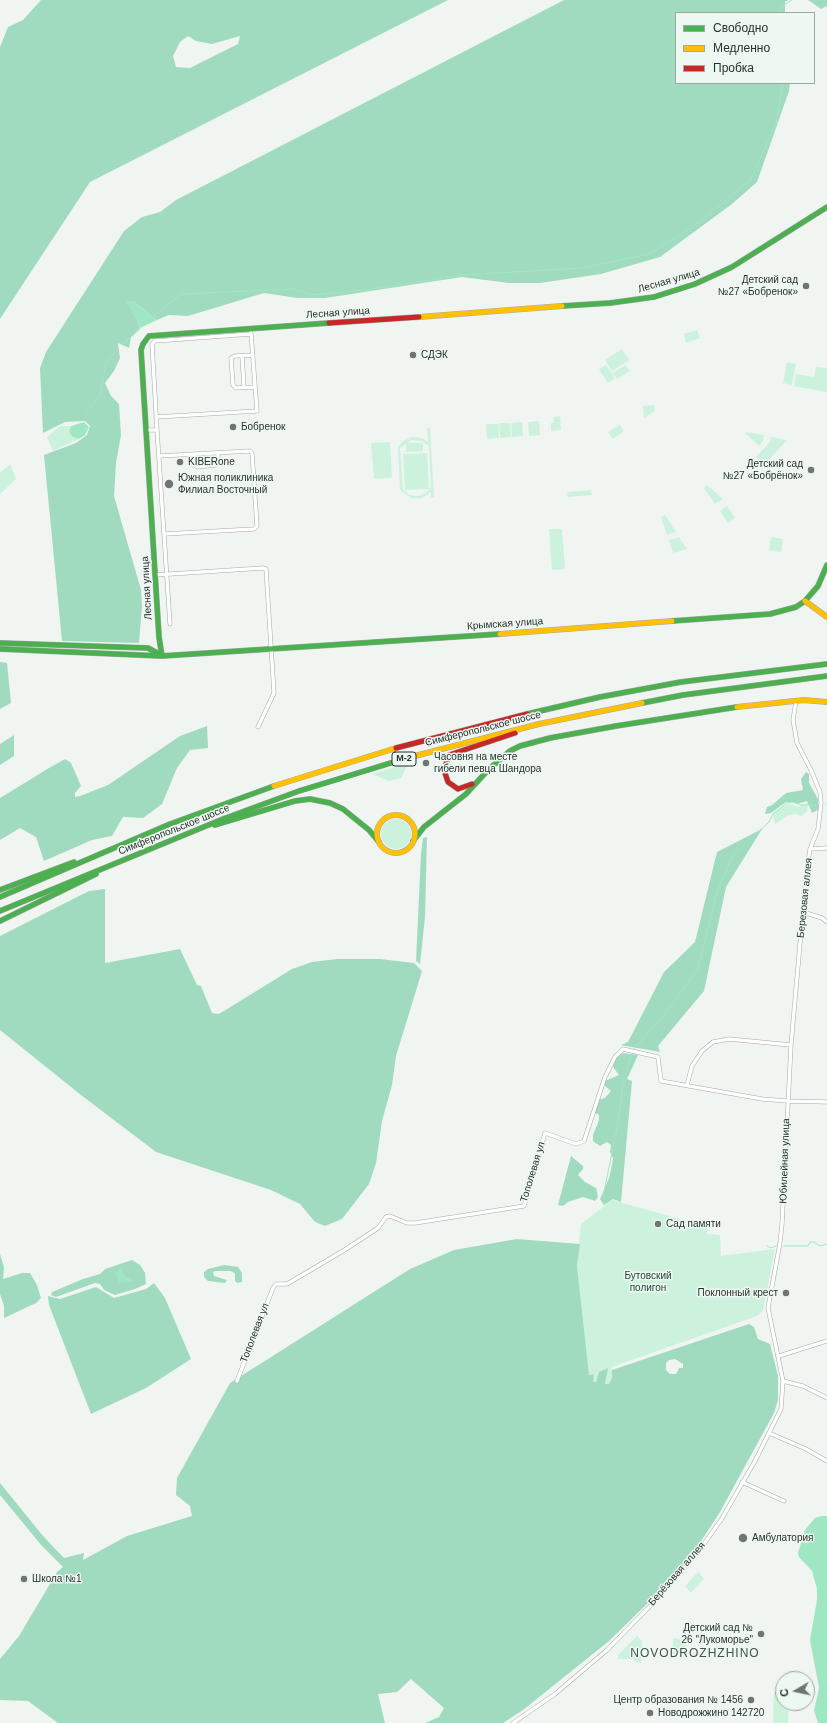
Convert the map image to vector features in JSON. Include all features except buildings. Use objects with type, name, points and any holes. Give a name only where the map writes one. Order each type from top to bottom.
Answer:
[{"type":"main road","name":"Лесная улица","points":[[162,656],[155,575],[141,350],[143,344],[149,336],[610,303],[654,297],[695,284],[732,267],[827,207]]},
{"type":"main road","name":"Крымская улица","points":[[0,649],[162,656],[272,650],[756,616],[784,611],[805,601],[818,586],[827,565]]},
{"type":"main road","points":[[805,601],[827,617]]},
{"type":"main road","points":[[0,643],[148,648],[162,656]]},
{"type":"main road","name":"Симферопольское шоссе","points":[[0,897],[135,839],[232,801],[294,779],[412,742],[504,718],[600,697],[681,682],[827,664]]},
{"type":"main road","name":"Симферопольское шоссе","points":[[0,911],[187,833],[299,791],[371,768],[539,724],[683,695],[827,676]]},
{"type":"main road","points":[[187,833],[295,801],[310,799],[330,803],[344,809],[356,817],[386,850],[397,852],[407,849],[424,827],[466,794],[510,751],[533,742],[678,715],[775,702],[812,700],[827,702]]},
{"type":"main road","points":[[481,778],[469,787],[463,789],[454,787],[448,782],[445,776],[444,770],[446,760],[455,752],[539,724]]},
{"type":"main road","points":[[379,842],[377,832],[378,827],[384,818],[394,815],[404,816],[412,823],[414,829],[413,841]]},
{"type":"main road","points":[[0,890],[135,839]]},
{"type":"main road","points":[[0,921],[138,853]]},
{"type":"street","points":[[156,417],[257,411],[251,328]]},
{"type":"street","points":[[170,624],[152,344],[155,341],[251,334]]},
{"type":"street","points":[[253,355],[232,358],[233,385],[236,388],[255,387]]},
{"type":"street","points":[[242,356],[244,387]]},
{"type":"street","points":[[146,430],[157,430]]},
{"type":"street","points":[[159,456],[250,451],[252,453],[257,526],[254,529],[164,534]]},
{"type":"street","points":[[194,454],[195,465],[197,467],[216,465],[218,463],[218,453]]},
{"type":"street","points":[[155,575],[265,568],[267,570],[274,693],[258,728]]},
{"type":"street","name":"Березовая аллея","points":[[787,1101],[790,1044],[810,849],[818,829],[821,803],[820,792],[811,770],[797,743],[793,720],[796,701]]},
{"type":"street","points":[[810,849],[827,848]]},
{"type":"street","points":[[803,912],[822,918],[827,922]]},
{"type":"street","points":[[687,1085],[692,1066],[702,1051],[713,1042],[729,1039],[790,1044]]},
{"type":"street","name":"Тополевая ул","points":[[237,1381],[273,1288],[276,1284],[287,1284],[343,1251],[378,1228],[386,1217],[390,1216],[407,1223],[415,1223],[524,1206],[545,1133],[576,1144],[584,1141],[605,1077],[615,1057],[623,1049],[655,1055],[658,1057],[660,1080],[762,1099],[827,1102]]},
{"type":"street","name":"Юбилейная улица","points":[[769,1312],[782,1223],[787,1101]]},
{"type":"street","name":"Берёзовая аллея","points":[[513,1723],[555,1694],[607,1650],[636,1621],[698,1552],[721,1520],[781,1409],[783,1381],[769,1312]]},
{"type":"street","points":[[779,1356],[827,1341]]},
{"type":"street","points":[[783,1381],[803,1386],[827,1398]]},
{"type":"street","points":[[769,1433],[806,1449],[827,1461]]},
{"type":"street","points":[[742,1482],[784,1501]]},
{"type":"green space","points":[[697,330],[700,338],[686,343],[684,334]]},
{"type":"green space","points":[[622,349],[629,360],[612,371],[605,360]]},
{"type":"green space","points":[[787,362],[796,364],[792,385],[783,383]]},
{"type":"green space","points":[[606,365],[615,378],[608,383],[599,369]]},
{"type":"green space","points":[[625,365],[630,371],[617,379],[613,373]]},
{"type":"green space","points":[[816,367],[827,368],[827,392],[794,386],[796,374],[814,377]]},
{"type":"green space","points":[[654,405],[655,411],[644,418],[643,406]]},
{"type":"green space","points":[[560,416],[561,430],[551,431],[551,423],[554,423],[553,417]]},
{"type":"green space","points":[[539,421],[540,435],[529,436],[528,422]]},
{"type":"green space","points":[[522,422],[523,436],[512,437],[511,423]]},
{"type":"green space","points":[[499,423],[510,423],[511,437],[500,438]]},
{"type":"green space","points":[[486,424],[498,424],[499,438],[487,439]]},
{"type":"green space","points":[[620,425],[624,431],[613,439],[608,432]]},
{"type":"green space","points":[[60,426],[71,426],[69,432],[73,437],[79,439],[53,451],[47,437]]},
{"type":"green space","points":[[427,428],[430,428],[434,497],[431,498],[431,492],[422,498],[411,498],[400,490],[398,447],[402,442],[411,437],[422,438],[428,442]],"holes":[[[412,440],[421,441],[429,446],[431,487],[427,492],[418,496],[409,495],[403,489],[400,448]]]},
{"type":"green space","points":[[745,433],[764,435],[763,441],[759,446]]},
{"type":"green space","points":[[771,437],[787,440],[764,465],[756,457],[769,443]]},
{"type":"green space","points":[[390,442],[392,478],[374,479],[371,443]]},
{"type":"green space","points":[[406,443],[423,443],[423,451],[406,452]]},
{"type":"green space","points":[[427,453],[429,489],[405,490],[403,454]]},
{"type":"green space","points":[[10,464],[16,479],[0,494],[0,473]]},
{"type":"green space","points":[[707,485],[723,499],[715,504],[704,488]]},
{"type":"green space","points":[[591,490],[592,495],[568,497],[567,492]]},
{"type":"green space","points":[[727,506],[735,518],[728,523],[720,511]]},
{"type":"green space","points":[[665,515],[676,532],[667,535],[661,517]]},
{"type":"green space","points":[[549,529],[562,529],[565,569],[552,570]]},
{"type":"green space","points":[[679,537],[687,549],[673,553],[669,540]]},
{"type":"green space","points":[[771,537],[783,539],[781,552],[769,550]]},
{"type":"green space","points":[[409,763],[401,778],[389,781],[372,774]]},
{"type":"green space","points":[[808,803],[807,812],[801,816],[796,814],[787,816],[775,824],[773,814],[787,804],[792,804],[797,807]]},
{"type":"green space","points":[[396,819],[407,823],[411,834],[407,845],[396,849],[385,845],[381,834],[385,823]]},
{"type":"green space","name":"Бутовский полигон","points":[[612,1200],[708,1227],[707,1234],[720,1235],[721,1256],[775,1249],[763,1311],[757,1316],[612,1367],[612,1378],[610,1384],[605,1384],[607,1368],[599,1376],[596,1382],[592,1382],[594,1374],[589,1375],[577,1266],[581,1224]]},
{"type":"green space","points":[[698,1572],[704,1579],[691,1593],[685,1586]]},
{"type":"green space","points":[[637,1636],[642,1641],[641,1663],[638,1663],[633,1659],[618,1659],[618,1655]]},
{"type":"green space","points":[[673,1638],[691,1641],[675,1655],[672,1654]]},
{"type":"green space","points":[[775,1693],[775,1711],[789,1711],[788,1723],[773,1723]]},
{"type":"shaded area","points":[[41,0],[448,0],[90,182],[0,319],[0,47],[8,27],[23,20]],"holes":[[[188,36],[196,41],[212,44],[240,36],[238,44],[190,68],[176,67],[173,56],[180,42]]]},
{"type":"shaded area","points":[[564,0],[788,0],[785,2],[785,12],[675,12],[675,84],[790,84],[789,91],[757,182],[732,204],[660,257],[601,274],[540,283],[509,283],[462,277],[325,298],[297,298],[264,293],[188,316],[169,315],[157,320],[133,301],[127,301],[140,328],[131,337],[129,348],[118,343],[120,358],[114,371],[105,383],[111,396],[119,404],[121,435],[116,463],[114,496],[141,590],[142,606],[139,643],[62,641],[44,455],[76,443],[87,435],[90,426],[85,421],[65,422],[43,433],[40,368],[46,352],[124,231],[142,217],[160,212],[176,200]]},
{"type":"shaded area","points":[[808,0],[827,0],[827,6],[821,9]]},
{"type":"shaded area","points":[[126,301],[133,301],[157,320],[140,328]]},
{"type":"shaded area","points":[[84,422],[89,427],[85,435],[79,439],[73,437],[69,432],[71,426]]},
{"type":"shaded area","points":[[0,662],[7,663],[11,703],[0,709]]},
{"type":"shaded area","points":[[207,726],[208,748],[190,750],[177,768],[162,804],[143,818],[123,817],[112,836],[92,840],[44,861],[36,837],[20,828],[0,840],[0,798],[65,759],[71,763],[81,786],[75,793],[75,797],[80,796],[108,785],[180,736]]},
{"type":"shaded area","points":[[14,735],[14,756],[0,765],[0,744]]},
{"type":"shaded area","points":[[806,772],[809,774],[809,783],[818,799],[818,810],[812,813],[807,801],[797,804],[793,802],[786,802],[771,813],[765,814],[767,807],[772,805],[786,793],[803,790],[801,779]]},
{"type":"shaded area","points":[[762,829],[726,887],[704,991],[658,1046],[660,1052],[621,1045],[628,1042],[664,972],[695,942],[717,852]]},
{"type":"shaded area","points":[[427,837],[425,917],[420,964],[416,961],[421,854],[423,838]]},
{"type":"shaded area","points":[[105,889],[105,963],[180,949],[197,985],[201,986],[212,1013],[219,1014],[292,969],[312,962],[337,959],[380,959],[414,963],[422,971],[396,1056],[392,1085],[382,1121],[376,1163],[369,1184],[342,1219],[325,1226],[315,1222],[300,1204],[271,1190],[156,1152],[81,1095],[0,1030],[0,936],[89,891]]},
{"type":"shaded area","points":[[623,1053],[638,1055],[627,1079],[632,1081],[621,1202],[613,1199],[604,1205],[600,1199],[609,1178],[613,1158],[610,1152],[611,1145],[607,1142],[600,1146],[593,1141],[593,1135],[599,1120],[599,1115],[594,1112],[598,1100],[605,1098],[611,1091],[604,1085],[605,1081],[619,1075],[613,1067],[616,1058]]},
{"type":"shaded area","points":[[571,1156],[583,1166],[583,1169],[578,1175],[585,1182],[596,1188],[598,1197],[595,1201],[583,1197],[568,1202],[563,1206],[558,1205]]},
{"type":"shaded area","points":[[517,1239],[580,1244],[577,1266],[589,1375],[594,1374],[593,1382],[596,1382],[599,1372],[608,1368],[605,1384],[609,1384],[612,1378],[612,1370],[749,1324],[754,1327],[758,1339],[770,1344],[778,1376],[778,1400],[774,1413],[720,1512],[692,1555],[650,1601],[609,1641],[523,1710],[503,1723],[425,1723],[439,1717],[444,1708],[411,1679],[397,1692],[378,1694],[385,1723],[58,1723],[28,1701],[0,1700],[0,1659],[19,1636],[57,1572],[63,1567],[42,1546],[0,1495],[0,1483],[43,1536],[64,1558],[84,1553],[83,1560],[127,1536],[192,1516],[190,1506],[176,1495],[177,1478],[230,1383],[410,1269],[454,1250]],"holes":[[[675,1359],[683,1364],[683,1368],[679,1368],[676,1374],[670,1374],[666,1370],[666,1363],[669,1360]]]},
{"type":"shaded area","points":[[0,1254],[4,1267],[3,1279],[22,1273],[30,1273],[37,1285],[41,1298],[36,1303],[4,1318],[4,1306],[0,1294]]},
{"type":"shaded area","points":[[132,1260],[140,1265],[145,1273],[146,1284],[135,1289],[115,1295],[104,1290],[100,1284],[95,1283],[56,1297],[51,1295],[52,1292],[83,1279],[100,1274],[105,1269]]},
{"type":"shaded area","points":[[224,1265],[238,1267],[242,1273],[242,1282],[237,1283],[235,1281],[235,1273],[230,1271],[213,1272],[214,1276],[227,1280],[225,1283],[208,1281],[204,1277],[204,1272],[208,1269]]},
{"type":"shaded area","points":[[121,1268],[124,1275],[133,1281],[119,1283],[116,1273]]},
{"type":"shaded area","points":[[154,1283],[165,1298],[191,1359],[146,1388],[91,1414],[49,1305],[48,1296],[60,1299],[96,1287],[114,1298],[146,1289]]},
{"type":"shaded area","points":[[827,1516],[827,1723],[818,1723],[814,1711],[819,1688],[810,1640],[817,1600],[817,1589],[812,1571],[799,1557],[798,1553],[805,1530],[815,1518]]},
{"type":"waterway","points":[[780,12],[782,6],[792,0]]},
{"type":"waterway","points":[[152,317],[181,294],[293,289],[312,295],[372,289],[462,275],[581,268],[649,254],[700,222],[751,179],[776,124],[783,84]]},
{"type":"waterway","points":[[123,344],[140,329]]},
{"type":"waterway","points":[[86,412],[100,396],[106,363],[118,350]]},
{"type":"waterway","points":[[633,1050],[664,1015],[698,969],[718,889],[734,854],[769,822],[773,814],[787,803],[793,802],[801,805],[819,805]]},
{"type":"waterway","points":[[603,1197],[618,1123],[623,1082],[632,1053]]},
{"type":"waterway","points":[[784,1246],[808,1246],[810,1242],[814,1242],[820,1246],[827,1244]]},
{"type":"waterway","points":[[767,1246],[770,1248],[776,1246]]},
{"type":"traffic: fast","points":[[562,306],[610,303],[654,297],[695,284],[732,267],[827,207]]},
{"type":"traffic: fast","points":[[162,656],[159,637],[141,350],[143,344],[149,336],[329,323]]},
{"type":"traffic: fast","points":[[672,621],[770,614],[796,607],[805,601],[818,586],[827,565]]},
{"type":"traffic: fast","points":[[0,649],[162,656],[500,634]]},
{"type":"traffic: fast","points":[[0,643],[148,648],[159,654]]},
{"type":"traffic: fast","points":[[527,714],[600,697],[681,682],[827,664]]},
{"type":"traffic: fast","points":[[642,703],[683,695],[827,676]]},
{"type":"traffic: fast","points":[[413,841],[424,827],[466,794],[489,769],[510,751],[520,746],[550,738],[616,726],[737,707]]},
{"type":"traffic: fast","points":[[0,911],[223,819],[299,791],[407,758]]},
{"type":"traffic: fast","points":[[0,897],[170,824],[274,786]]},
{"type":"traffic: fast","points":[[215,825],[295,801],[310,799],[330,803],[343,809],[369,830],[379,842]]},
{"type":"traffic: fast","points":[[0,890],[74,862]]},
{"type":"traffic: fast","points":[[0,921],[96,874]]},
{"type":"traffic: slow","points":[[419,317],[562,306]]},
{"type":"traffic: slow","points":[[805,601],[827,617]]},
{"type":"traffic: slow","points":[[500,634],[672,621]]},
{"type":"traffic: slow","points":[[737,707],[804,700],[827,702]]},
{"type":"traffic: slow","points":[[407,758],[539,724],[642,703]]},
{"type":"traffic: slow","points":[[274,786],[396,748]]},
{"type":"traffic: slow","points":[[392,815],[400,815],[412,824],[415,834],[412,844],[406,850],[400,853],[392,853],[380,844],[377,838],[377,830],[386,818],[392,815]]},
{"type":"traffic: jam","points":[[329,323],[419,317]]},
{"type":"traffic: jam","points":[[396,748],[527,714]]},
{"type":"traffic: jam","points":[[472,784],[458,789],[448,782],[444,770],[449,755],[515,733]]},
{"type":"place","name":"Детский сад №27 «Бобренок»","points":[[806,286]]},
{"type":"place","name":"СДЭК","points":[[413,355]]},
{"type":"place","name":"Бобренок","points":[[233,427]]},
{"type":"place","name":"KIBERone","points":[[180,462]]},
{"type":"place","name":"Детский сад №27 «Бобрёнок»","points":[[811,470]]},
{"type":"place","name":"Южная поликлиника Филиал Восточный","points":[[169,484]]},
{"type":"place","name":"Часовня на месте гибели певца Шандора","points":[[426,763]]},
{"type":"place","name":"Сад памяти","points":[[658,1224]]},
{"type":"place","name":"Поклонный крест","points":[[786,1293]]},
{"type":"place","name":"Амбулатория","points":[[743,1538]]},
{"type":"place","name":"Школа №1","points":[[24,1579]]},
{"type":"place","name":"Детский сад № 26 \"Лукоморье\"","points":[[761,1634]]},
{"type":"place","name":"Центр образования № 1456","points":[[751,1700]]},
{"type":"place","name":"Новодрожжино 142720","points":[[650,1713]]},
{"type":"district","name":"NOVODROZHZHINO","points":[[695,1654]]}]
